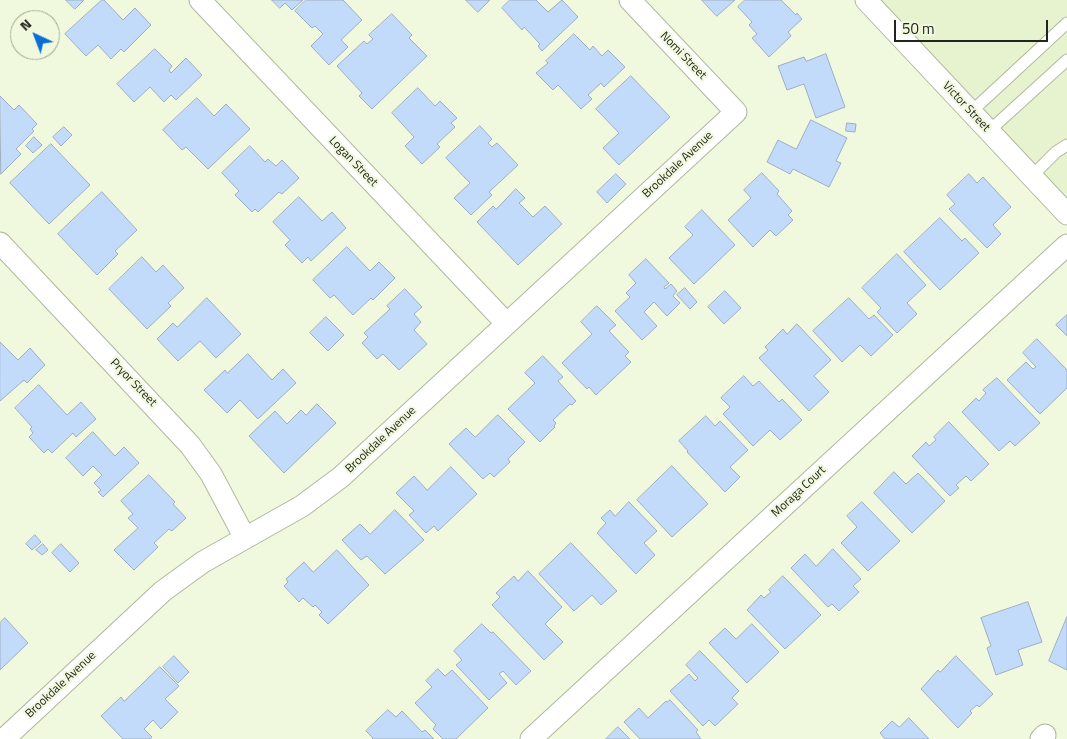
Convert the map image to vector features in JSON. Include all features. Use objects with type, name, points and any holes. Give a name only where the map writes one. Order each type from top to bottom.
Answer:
[{"type":"street","name":"Logan Street","points":[[200,0],[507,324]]},
{"type":"street","name":"Nomi Street","points":[[630,0],[736,112]]},
{"type":"street","name":"Victor Street","points":[[866,0],[1067,214]]},
{"type":"street","name":"Brookdale Avenue","points":[[4,739],[163,591],[203,562],[302,506],[341,476],[736,112]]},
{"type":"street","name":"Pryor Street","points":[[0,243],[190,445],[211,474],[245,538]]},
{"type":"street","name":"Moraga Court","points":[[531,739],[1067,245]]},
{"type":"lane","points":[[971,112],[1067,23]]},
{"type":"lane","points":[[989,131],[1067,60]]},
{"type":"lane","points":[[1032,176],[1056,152],[1067,145]]},
{"type":"shaded area","points":[[870,0],[1067,0],[1067,205]]},
{"type":"building","points":[[66,0],[84,0],[75,9]]},
{"type":"building","points":[[102,0],[123,20],[135,8],[151,25],[124,52],[121,49],[111,59],[98,45],[86,56],[65,34]]},
{"type":"building","points":[[272,0],[303,0],[292,10],[285,3],[280,8]]},
{"type":"building","points":[[306,0],[343,0],[362,20],[341,40],[348,47],[329,65],[311,46],[323,34],[315,26],[312,28],[295,11]]},
{"type":"building","points":[[466,0],[490,0],[478,12]]},
{"type":"building","points":[[510,0],[536,0],[548,12],[562,0],[578,17],[542,51],[538,46],[540,44],[524,27],[522,30],[502,8]]},
{"type":"building","points":[[702,0],[735,0],[717,16]]},
{"type":"building","points":[[745,0],[781,0],[802,19],[788,32],[791,36],[769,57],[752,38],[757,34],[749,25],[752,22],[738,7]]},
{"type":"building","points":[[392,14],[412,35],[409,38],[427,56],[372,109],[359,96],[362,93],[337,66],[364,41],[367,44],[373,39],[369,35]]},
{"type":"building","points":[[574,34],[590,50],[593,46],[602,56],[608,50],[625,67],[604,87],[601,83],[588,95],[592,99],[581,109],[558,85],[553,90],[536,73],[548,63],[546,61]]},
{"type":"building","points":[[155,49],[172,66],[169,70],[171,73],[186,58],[202,75],[176,100],[171,95],[164,102],[150,87],[134,102],[117,84]]},
{"type":"building","points":[[826,54],[845,107],[816,118],[804,84],[787,90],[778,66],[804,57],[806,61]]},
{"type":"building","points":[[631,76],[670,117],[619,165],[603,148],[619,133],[596,109]]},
{"type":"building","points":[[418,88],[435,106],[440,101],[457,118],[451,123],[455,127],[437,144],[440,147],[422,164],[405,146],[414,137],[392,113]]},
{"type":"building","points":[[0,96],[14,110],[19,105],[37,124],[32,129],[34,131],[16,149],[21,154],[1,174]]},
{"type":"building","points":[[197,98],[214,116],[226,104],[250,129],[208,169],[186,147],[182,150],[163,130]]},
{"type":"building","points":[[811,120],[847,138],[836,161],[841,163],[829,187],[793,169],[790,174],[767,162],[778,140],[796,149]]},
{"type":"building","points":[[847,123],[856,124],[855,132],[846,131]]},
{"type":"building","points":[[480,126],[492,139],[488,143],[492,147],[497,143],[518,165],[489,192],[492,195],[471,215],[454,198],[470,183],[446,158]]},
{"type":"building","points":[[64,127],[72,135],[61,146],[53,137]]},
{"type":"building","points":[[34,137],[42,145],[33,153],[26,146]]},
{"type":"building","points":[[51,144],[90,185],[49,224],[10,183]]},
{"type":"building","points":[[250,146],[265,162],[268,159],[276,166],[282,160],[299,178],[282,194],[279,192],[258,212],[255,209],[252,212],[235,195],[239,191],[222,173]]},
{"type":"building","points":[[762,173],[779,191],[777,194],[792,211],[788,215],[793,220],[776,236],[770,230],[753,247],[728,220],[751,198],[744,190]]},
{"type":"building","points":[[616,174],[626,184],[607,203],[597,192]]},
{"type":"building","points":[[969,174],[977,183],[983,177],[1011,207],[993,225],[1001,234],[987,248],[949,209],[955,204],[947,195]]},
{"type":"building","points":[[516,189],[525,198],[519,203],[533,217],[545,206],[562,224],[518,265],[477,222],[493,206],[496,209]]},
{"type":"building","points":[[102,192],[137,230],[115,251],[118,254],[97,275],[58,234]]},
{"type":"building","points":[[299,197],[322,221],[332,212],[346,228],[311,261],[308,257],[302,263],[285,245],[290,240],[273,222]]},
{"type":"building","points":[[702,210],[735,245],[694,284],[669,258],[693,235],[685,227]]},
{"type":"building","points":[[940,218],[962,241],[965,238],[979,253],[940,290],[904,252]]},
{"type":"building","points":[[347,247],[370,271],[379,262],[395,278],[373,300],[371,298],[353,315],[334,295],[330,298],[313,280]]},
{"type":"building","points":[[897,254],[926,285],[907,303],[917,314],[897,333],[877,312],[881,308],[862,288]]},
{"type":"building","points":[[142,257],[156,272],[163,265],[184,288],[168,303],[171,306],[147,329],[109,289]]},
{"type":"building","points":[[646,259],[669,283],[664,287],[665,289],[671,284],[677,291],[673,296],[680,303],[667,316],[654,302],[644,312],[657,326],[642,340],[615,311],[630,297],[626,293],[636,283],[629,275]]},
{"type":"building","points":[[685,288],[697,302],[690,309],[677,295]]},
{"type":"building","points":[[405,289],[422,307],[414,314],[421,322],[414,330],[427,344],[399,370],[383,354],[377,359],[362,343],[368,337],[364,333],[390,309],[387,306]]},
{"type":"building","points":[[725,291],[741,308],[724,324],[708,307]]},
{"type":"building","points":[[207,298],[241,334],[216,358],[200,341],[178,361],[157,339],[173,323],[177,327]]},
{"type":"building","points":[[849,298],[869,319],[874,315],[893,335],[871,356],[860,345],[842,362],[813,331]]},
{"type":"building","points":[[597,306],[616,325],[609,331],[629,352],[625,356],[631,362],[596,395],[589,387],[587,389],[562,363],[592,334],[581,322]]},
{"type":"building","points":[[1067,315],[1067,336],[1056,325]]},
{"type":"building","points":[[326,317],[344,335],[328,351],[310,333]]},
{"type":"building","points":[[797,324],[831,360],[814,376],[829,392],[809,411],[759,358],[768,350],[765,347],[783,329],[787,334]]},
{"type":"building","points":[[1037,339],[1067,370],[1067,388],[1040,414],[1007,380],[1026,362],[1033,369],[1036,367],[1023,353]]},
{"type":"building","points":[[0,342],[18,360],[30,348],[45,365],[27,383],[24,380],[0,401]]},
{"type":"building","points":[[248,354],[272,380],[283,369],[296,383],[258,419],[240,400],[227,413],[204,390],[225,370],[227,373]]},
{"type":"building","points":[[543,356],[563,377],[558,381],[576,401],[572,405],[570,404],[553,420],[556,423],[555,427],[540,442],[508,409],[535,383],[525,373]]},
{"type":"building","points":[[744,376],[753,386],[759,381],[779,402],[782,399],[802,420],[780,440],[770,430],[753,446],[723,414],[730,407],[721,398]]},
{"type":"building","points":[[997,378],[1040,423],[1015,446],[1010,441],[999,451],[962,412],[976,398],[979,401],[986,393],[983,390]]},
{"type":"building","points":[[39,385],[67,415],[81,402],[96,419],[76,437],[73,433],[52,453],[48,449],[44,453],[29,437],[33,433],[30,429],[32,427],[15,408]]},
{"type":"building","points":[[317,404],[336,423],[284,473],[249,436],[275,411],[287,424],[301,410],[306,415]]},
{"type":"building","points":[[498,415],[525,442],[508,459],[510,462],[494,477],[490,473],[483,479],[449,444],[466,428],[475,437]]},
{"type":"building","points":[[706,416],[715,426],[720,421],[748,450],[730,467],[740,477],[725,492],[679,441]]},
{"type":"building","points":[[949,422],[989,464],[971,481],[966,476],[956,485],[959,488],[950,496],[912,456],[926,442],[929,446],[936,440],[934,437]]},
{"type":"building","points":[[93,432],[115,456],[124,447],[139,463],[103,497],[98,492],[101,490],[94,483],[102,475],[93,466],[83,476],[66,458]]},
{"type":"building","points":[[672,466],[708,504],[672,537],[637,500]]},
{"type":"building","points":[[451,467],[477,494],[438,531],[434,526],[426,533],[409,515],[414,511],[396,493],[414,476],[427,490]]},
{"type":"building","points":[[894,472],[906,484],[918,473],[945,501],[912,533],[874,493]]},
{"type":"building","points":[[149,475],[175,502],[173,504],[186,518],[172,531],[169,529],[154,543],[158,547],[134,570],[114,550],[138,528],[128,518],[133,514],[121,501]]},
{"type":"building","points":[[629,502],[657,531],[644,543],[655,555],[636,574],[597,533],[606,523],[601,518],[610,510],[615,516]]},
{"type":"building","points":[[862,502],[900,541],[868,571],[841,543],[857,527],[847,516]]},
{"type":"building","points":[[395,510],[424,540],[385,574],[367,556],[361,560],[342,540],[360,524],[370,534]]},
{"type":"building","points":[[35,535],[41,542],[32,550],[26,544]]},
{"type":"building","points":[[571,543],[617,591],[601,605],[592,595],[574,611],[539,574]]},
{"type":"building","points":[[43,544],[48,550],[42,555],[36,550]]},
{"type":"building","points":[[61,544],[79,563],[70,572],[52,553]]},
{"type":"building","points":[[833,549],[861,579],[853,586],[859,592],[839,611],[832,604],[828,607],[791,568],[805,554],[816,566]]},
{"type":"building","points":[[337,550],[369,585],[328,624],[319,615],[322,612],[315,605],[313,607],[303,598],[299,602],[284,586],[288,582],[286,579],[304,562],[313,572]]},
{"type":"building","points":[[528,571],[562,607],[545,624],[563,642],[544,660],[492,605],[500,597],[496,593],[514,576],[518,581]]},
{"type":"building","points":[[783,576],[821,615],[785,649],[747,610],[761,595],[764,598],[771,592],[769,590]]},
{"type":"building","points":[[1028,602],[1042,642],[1018,650],[1023,665],[996,675],[987,648],[991,646],[981,618]]},
{"type":"building","points":[[1067,617],[1067,670],[1049,661]]},
{"type":"building","points":[[5,618],[28,643],[0,670],[0,623]]},
{"type":"building","points":[[482,624],[491,633],[493,632],[531,671],[516,685],[503,671],[499,674],[507,683],[489,700],[456,665],[462,660],[454,651]]},
{"type":"building","points":[[752,624],[779,652],[747,683],[709,643],[725,628],[736,639]]},
{"type":"building","points":[[700,651],[739,691],[732,698],[738,704],[715,726],[709,720],[703,726],[670,691],[689,674],[695,681],[698,678],[686,665]]},
{"type":"building","points":[[174,656],[189,672],[178,683],[163,667]]},
{"type":"building","points":[[956,656],[993,694],[979,707],[977,705],[970,711],[972,713],[958,728],[921,689],[938,670],[940,672]]},
{"type":"building","points":[[160,667],[179,686],[165,699],[178,712],[161,729],[153,720],[144,729],[152,737],[150,739],[123,739],[101,716],[121,697],[124,701]]},
{"type":"building","points":[[438,669],[445,676],[452,670],[488,708],[456,739],[443,739],[433,729],[436,725],[415,703],[432,687],[426,681]]},
{"type":"building","points":[[670,700],[698,730],[696,732],[701,739],[640,739],[624,722],[639,708],[648,718],[666,701]]},
{"type":"building","points":[[388,710],[396,717],[402,711],[422,732],[425,730],[434,739],[372,739],[366,731]]},
{"type":"building","points":[[909,718],[929,739],[885,739],[880,733],[892,721],[899,727]]},
{"type":"building","points":[[618,727],[630,739],[606,739]]}]
